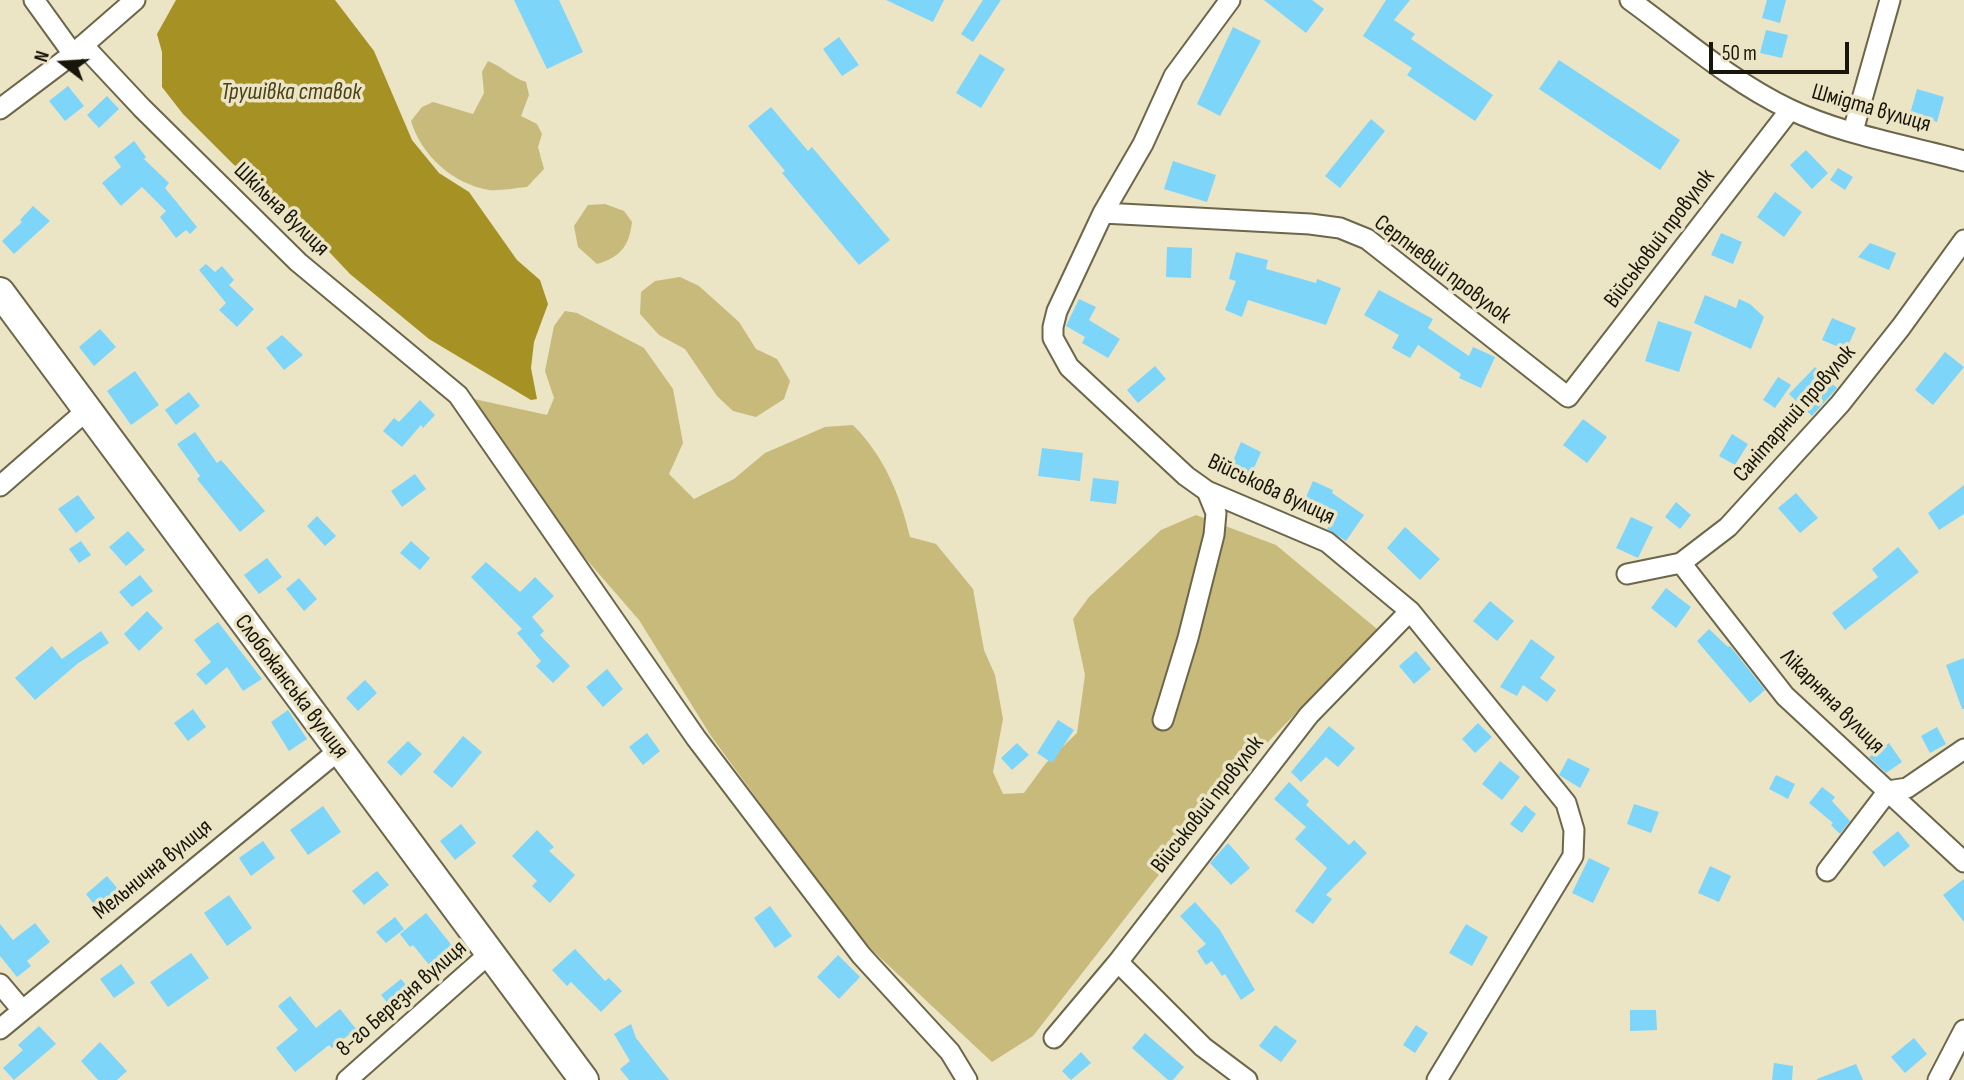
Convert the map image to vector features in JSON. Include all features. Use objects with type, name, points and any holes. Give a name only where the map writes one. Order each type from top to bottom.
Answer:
[{"type":"street","name":"Шкільна вулиця","points":[[34,0],[78,50],[142,108],[298,262],[458,395],[696,738],[861,955],[950,1052],[967,1080]]},
{"type":"street","points":[[0,109],[78,50],[135,0]]},
{"type":"street","name":"Військова вулиця","points":[[1230,0],[1174,76],[1143,144],[1103,213],[1057,311],[1054,338],[1069,368],[1186,476],[1207,491],[1327,542],[1410,611],[1566,803],[1574,830],[1573,856],[1437,1080]]},
{"type":"street","name":"Шмідта вулиця","points":[[1630,0],[1758,92],[1790,110],[1853,131],[1964,161]]},
{"type":"street","points":[[1853,131],[1890,0]]},
{"type":"street","name":"Військовий провулок","points":[[1568,397],[1790,110]]},
{"type":"street","name":"Серпневий провулок","points":[[1103,213],[1340,228],[1367,239],[1568,397]]},
{"type":"street","name":"Санітарний провулок","points":[[1627,574],[1681,563],[1728,527],[1840,404],[1917,306],[1964,240]]},
{"type":"street","name":"Слобожанська вулиця","points":[[0,292],[584,1080]]},
{"type":"street","points":[[0,486],[86,411]]},
{"type":"street","points":[[1163,720],[1188,638],[1214,535],[1216,513],[1207,491]]},
{"type":"street","name":"Лікарняна вулиця","points":[[1681,563],[1785,696],[1964,862]]},
{"type":"street","name":"Військовий провулок","points":[[1054,1038],[1118,962],[1309,715],[1410,611]]},
{"type":"street","points":[[1827,871],[1888,791],[1907,789],[1964,749]]},
{"type":"street","name":"Мельнична вулиця","points":[[0,1029],[338,751]]},
{"type":"street","name":"8-го Березня вулиця","points":[[346,1080],[489,954]]},
{"type":"street","points":[[1118,962],[1203,1047],[1247,1080]]},
{"type":"street","points":[[0,984],[22,1010]]},
{"type":"street","points":[[1938,1080],[1964,1030]]},
{"type":"shaded area","points":[[488,61],[526,82],[529,95],[521,116],[537,124],[542,134],[538,147],[544,169],[527,187],[489,190],[463,181],[440,166],[431,156],[422,145],[411,121],[422,107],[433,102],[473,114],[484,93],[482,72]]},
{"type":"shaded area","points":[[605,204],[624,211],[632,222],[622,250],[597,264],[578,247],[574,226],[588,205]]},
{"type":"shaded area","points":[[680,277],[699,286],[739,322],[756,349],[777,359],[790,381],[784,399],[756,417],[733,411],[717,396],[685,349],[659,335],[640,314],[641,292],[655,281]]},
{"type":"shaded area","points":[[565,311],[577,313],[644,348],[673,389],[683,443],[669,474],[694,499],[734,479],[765,453],[825,427],[853,425],[864,437],[889,477],[910,537],[936,544],[973,589],[984,650],[995,675],[1003,719],[993,772],[1003,794],[1024,793],[1046,763],[1077,733],[1085,675],[1073,619],[1089,597],[1161,530],[1196,515],[1276,545],[1377,629],[1240,771],[1033,1036],[992,1062],[858,937],[711,736],[639,620],[462,416],[474,399],[547,415],[554,398],[545,371],[554,326]]},
{"type":"water","name":"Трушівка ставок","points":[[176,0],[335,0],[374,51],[412,140],[439,173],[469,192],[517,260],[540,280],[548,304],[534,342],[531,368],[537,399],[531,400],[429,339],[350,274],[299,220],[233,164],[183,114],[162,87],[162,52],[157,34]]},
{"type":"building","points":[[514,0],[559,0],[583,52],[547,69]]},
{"type":"building","points":[[886,0],[944,0],[933,22]]},
{"type":"building","points":[[983,0],[1001,0],[973,42],[961,34]]},
{"type":"building","points":[[1264,0],[1312,0],[1324,9],[1306,33]]},
{"type":"building","points":[[1386,0],[1410,0],[1394,20],[1415,34],[1411,39],[1493,95],[1475,121],[1407,75],[1412,68],[1363,36]]},
{"type":"building","points":[[1767,0],[1786,0],[1780,23],[1762,18]]},
{"type":"building","points":[[1233,27],[1261,41],[1220,116],[1197,104]]},
{"type":"building","points":[[1766,30],[1788,35],[1782,58],[1760,53]]},
{"type":"building","points":[[839,37],[859,65],[842,76],[823,49]]},
{"type":"building","points":[[980,54],[1005,69],[981,108],[956,93]]},
{"type":"building","points":[[1559,60],[1680,140],[1660,170],[1539,89]]},
{"type":"building","points":[[68,86],[84,106],[65,121],[49,101]]},
{"type":"building","points":[[1917,89],[1944,97],[1937,122],[1910,114]]},
{"type":"building","points":[[107,96],[119,109],[99,128],[87,115]]},
{"type":"building","points":[[771,107],[808,151],[812,147],[890,240],[859,265],[782,173],[785,171],[748,126]]},
{"type":"building","points":[[1371,119],[1385,131],[1340,188],[1325,176]]},
{"type":"building","points":[[134,141],[146,157],[144,159],[169,183],[165,188],[197,227],[190,234],[186,230],[176,238],[160,217],[166,211],[142,187],[121,206],[102,183],[121,167],[114,157]]},
{"type":"building","points":[[1806,150],[1828,173],[1812,189],[1790,165]]},
{"type":"building","points":[[1173,161],[1216,175],[1207,202],[1164,189]]},
{"type":"building","points":[[1838,168],[1853,177],[1845,190],[1830,180]]},
{"type":"building","points":[[1775,192],[1802,212],[1784,237],[1757,217]]},
{"type":"building","points":[[33,206],[50,221],[14,254],[2,241],[22,222],[20,220]]},
{"type":"building","points":[[1721,233],[1742,242],[1733,264],[1711,255]]},
{"type":"building","points":[[1870,243],[1896,253],[1889,270],[1858,257]]},
{"type":"building","points":[[1167,247],[1192,248],[1191,278],[1166,277]]},
{"type":"building","points":[[1236,252],[1268,260],[1266,269],[1316,283],[1317,279],[1341,288],[1326,325],[1248,300],[1242,317],[1225,310],[1236,281],[1229,279]]},
{"type":"building","points":[[206,264],[215,272],[222,266],[234,280],[229,285],[254,309],[237,327],[219,310],[226,303],[199,270]]},
{"type":"building","points":[[1379,290],[1433,319],[1428,328],[1469,356],[1473,347],[1495,357],[1481,388],[1459,378],[1461,374],[1418,345],[1410,358],[1392,348],[1399,335],[1364,315]]},
{"type":"building","points":[[1705,295],[1736,308],[1739,299],[1750,304],[1764,317],[1751,349],[1694,323]]},
{"type":"building","points":[[1079,299],[1096,307],[1089,320],[1120,339],[1108,358],[1082,343],[1085,337],[1066,326]]},
{"type":"building","points":[[1832,318],[1856,328],[1846,350],[1822,340]]},
{"type":"building","points":[[1658,321],[1692,332],[1679,372],[1645,361]]},
{"type":"building","points":[[100,329],[116,347],[94,366],[79,347]]},
{"type":"building","points":[[282,335],[303,355],[284,370],[266,348]]},
{"type":"building","points":[[1945,352],[1964,367],[1933,405],[1915,390]]},
{"type":"building","points":[[1155,366],[1166,379],[1138,403],[1127,390]]},
{"type":"building","points":[[1815,367],[1837,388],[1812,416],[1789,394]]},
{"type":"building","points":[[135,371],[159,405],[131,425],[107,391]]},
{"type":"building","points":[[1778,377],[1791,385],[1775,408],[1763,400]]},
{"type":"building","points":[[189,392],[200,406],[176,425],[165,410]]},
{"type":"building","points":[[420,400],[435,415],[423,428],[421,425],[402,447],[383,431],[394,418],[399,422]]},
{"type":"building","points":[[1583,419],[1607,437],[1587,463],[1563,445]]},
{"type":"building","points":[[195,432],[217,463],[221,460],[265,511],[240,532],[197,479],[200,476],[177,444]]},
{"type":"building","points":[[1732,434],[1748,444],[1735,465],[1719,456]]},
{"type":"building","points":[[1241,442],[1261,452],[1250,477],[1230,468]]},
{"type":"building","points":[[1042,448],[1083,453],[1080,481],[1038,476]]},
{"type":"building","points":[[415,474],[426,489],[402,507],[391,491]]},
{"type":"building","points":[[1093,478],[1119,481],[1116,504],[1090,501]]},
{"type":"building","points":[[1313,481],[1333,490],[1332,493],[1364,515],[1346,541],[1327,529],[1336,515],[1304,502]]},
{"type":"building","points":[[1964,485],[1964,514],[1939,530],[1928,513]]},
{"type":"building","points":[[1796,493],[1818,518],[1800,533],[1778,508]]},
{"type":"building","points":[[78,495],[95,518],[76,533],[58,509]]},
{"type":"building","points":[[1676,502],[1691,515],[1680,529],[1665,517]]},
{"type":"building","points":[[317,516],[336,536],[325,546],[307,526]]},
{"type":"building","points":[[1631,517],[1653,527],[1638,558],[1616,548]]},
{"type":"building","points":[[1405,527],[1440,559],[1420,580],[1387,548]]},
{"type":"building","points":[[128,531],[145,550],[126,566],[109,547]]},
{"type":"building","points":[[81,541],[91,555],[79,563],[69,549]]},
{"type":"building","points":[[411,541],[430,558],[420,570],[400,553]]},
{"type":"building","points":[[1898,547],[1919,572],[1845,630],[1832,613],[1878,577],[1872,569]]},
{"type":"building","points":[[267,558],[282,577],[259,594],[244,575]]},
{"type":"building","points":[[486,562],[520,592],[535,577],[554,596],[532,617],[544,631],[540,635],[570,666],[553,683],[536,666],[541,661],[517,633],[522,629],[471,577]]},
{"type":"building","points":[[140,575],[153,591],[132,607],[119,592]]},
{"type":"building","points":[[299,578],[317,599],[304,611],[286,589]]},
{"type":"building","points":[[1666,588],[1691,607],[1676,628],[1651,608]]},
{"type":"building","points":[[1490,601],[1514,621],[1497,641],[1473,621]]},
{"type":"building","points":[[147,611],[163,628],[139,651],[124,634]]},
{"type":"building","points":[[218,622],[262,679],[243,691],[227,667],[206,685],[196,674],[211,662],[194,640]]},
{"type":"building","points":[[1709,629],[1730,646],[1765,690],[1750,703],[1697,641]]},
{"type":"building","points":[[101,631],[109,643],[77,664],[35,700],[15,678],[52,646],[62,659]]},
{"type":"building","points":[[1531,639],[1555,657],[1540,678],[1556,690],[1547,702],[1523,685],[1517,696],[1500,687]]},
{"type":"building","points":[[1416,651],[1431,669],[1414,684],[1399,666]]},
{"type":"building","points":[[1964,658],[1964,709],[1962,709],[1946,665]]},
{"type":"building","points":[[607,669],[623,689],[603,707],[586,687]]},
{"type":"building","points":[[365,680],[377,693],[358,711],[346,698]]},
{"type":"building","points":[[193,709],[206,727],[188,741],[174,723]]},
{"type":"building","points":[[288,710],[307,739],[289,751],[271,722]]},
{"type":"building","points":[[1058,720],[1074,730],[1052,763],[1037,753]]},
{"type":"building","points":[[1478,723],[1492,737],[1475,753],[1462,739]]},
{"type":"building","points":[[1329,726],[1355,748],[1338,767],[1326,757],[1301,782],[1291,772]]},
{"type":"building","points":[[1937,727],[1946,744],[1930,753],[1921,736]]},
{"type":"building","points":[[647,733],[660,751],[643,765],[629,747]]},
{"type":"building","points":[[463,736],[482,752],[452,788],[433,772]]},
{"type":"building","points":[[408,741],[422,754],[401,776],[387,762]]},
{"type":"building","points":[[1017,743],[1029,755],[1012,770],[1001,758]]},
{"type":"building","points":[[1889,743],[1902,762],[1886,773],[1869,757]]},
{"type":"building","points":[[1568,758],[1590,769],[1580,788],[1559,775]]},
{"type":"building","points":[[1500,761],[1520,777],[1502,800],[1482,784]]},
{"type":"building","points":[[1776,775],[1795,784],[1788,799],[1769,789]]},
{"type":"building","points":[[1289,782],[1309,801],[1306,805],[1349,845],[1354,840],[1367,853],[1326,895],[1332,899],[1313,924],[1295,911],[1327,868],[1295,839],[1306,827],[1274,799]]},
{"type":"building","points":[[1822,787],[1835,797],[1832,801],[1850,821],[1840,834],[1831,825],[1833,823],[1809,803]]},
{"type":"building","points":[[1634,804],[1659,812],[1651,833],[1627,824]]},
{"type":"building","points":[[1525,805],[1536,814],[1522,833],[1510,824]]},
{"type":"building","points":[[323,806],[341,832],[308,855],[290,830]]},
{"type":"building","points":[[461,824],[476,843],[455,860],[440,841]]},
{"type":"building","points":[[537,830],[554,847],[549,851],[575,875],[550,903],[532,886],[537,881],[512,856]]},
{"type":"building","points":[[1898,831],[1910,846],[1884,867],[1872,852]]},
{"type":"building","points":[[263,841],[275,858],[251,876],[239,858]]},
{"type":"building","points":[[1228,843],[1250,868],[1231,885],[1210,863]]},
{"type":"building","points":[[1589,858],[1610,868],[1593,903],[1572,893]]},
{"type":"building","points":[[1710,866],[1731,876],[1719,902],[1698,893]]},
{"type":"building","points":[[377,871],[389,885],[364,905],[352,891]]},
{"type":"building","points":[[107,876],[123,895],[101,913],[86,894]]},
{"type":"building","points":[[1964,879],[1964,922],[1943,895]]},
{"type":"building","points":[[229,895],[252,928],[227,946],[204,913]]},
{"type":"building","points":[[1195,902],[1220,930],[1255,990],[1241,1000],[1225,974],[1222,976],[1212,961],[1206,965],[1197,951],[1206,944],[1180,916]]},
{"type":"building","points":[[770,906],[792,936],[775,948],[754,918]]},
{"type":"building","points":[[426,913],[453,947],[430,966],[400,934]]},
{"type":"building","points":[[395,917],[404,929],[386,943],[376,932]]},
{"type":"building","points":[[35,923],[50,942],[27,961],[31,966],[17,977],[0,956],[0,924],[13,940]]},
{"type":"building","points":[[1466,924],[1488,937],[1472,966],[1449,953]]},
{"type":"building","points":[[575,949],[605,981],[609,978],[622,991],[601,1012],[571,982],[567,986],[552,970]]},
{"type":"building","points":[[191,953],[209,978],[168,1007],[150,982]]},
{"type":"building","points":[[838,955],[860,977],[839,999],[817,977]]},
{"type":"building","points":[[121,964],[135,983],[114,998],[100,979]]},
{"type":"building","points":[[401,979],[411,991],[391,1007],[381,995]]},
{"type":"building","points":[[290,996],[316,1028],[340,1009],[356,1029],[332,1048],[329,1045],[295,1072],[276,1048],[298,1030],[278,1006]]},
{"type":"building","points":[[1630,1010],[1656,1010],[1657,1030],[1630,1031]]},
{"type":"building","points":[[631,1024],[636,1038],[669,1080],[629,1080],[620,1069],[630,1061],[614,1034]]},
{"type":"building","points":[[1275,1025],[1297,1041],[1281,1062],[1259,1046]]},
{"type":"building","points":[[1416,1025],[1428,1033],[1415,1053],[1403,1045]]},
{"type":"building","points":[[39,1026],[56,1044],[14,1080],[3,1068],[23,1050],[18,1045]]},
{"type":"building","points":[[1145,1033],[1184,1067],[1173,1080],[1168,1080],[1132,1048]]},
{"type":"building","points":[[1914,1038],[1927,1054],[1905,1073],[1891,1057]]},
{"type":"building","points":[[100,1042],[127,1071],[117,1080],[98,1080],[81,1061]]},
{"type":"building","points":[[1081,1052],[1091,1063],[1071,1080],[1062,1071]]},
{"type":"building","points":[[1774,1063],[1793,1066],[1792,1080],[1772,1080]]},
{"type":"building","points":[[1856,1064],[1863,1080],[1817,1080],[1817,1079]]}]
